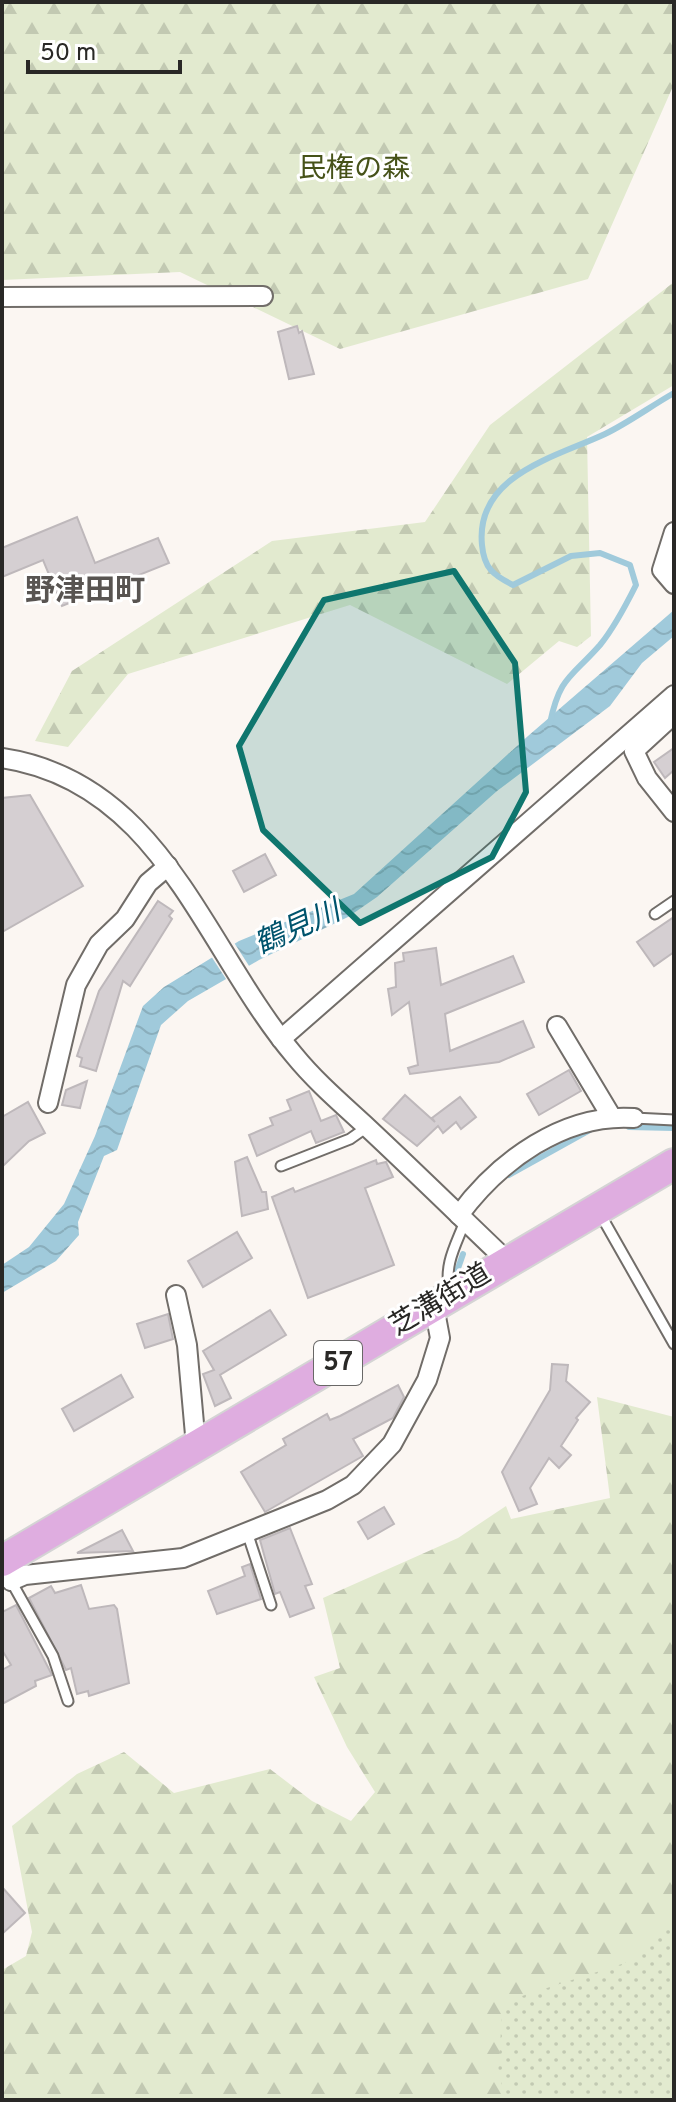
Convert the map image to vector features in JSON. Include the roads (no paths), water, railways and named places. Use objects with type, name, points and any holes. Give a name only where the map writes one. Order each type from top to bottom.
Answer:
[{"type":"main road","name":"芝溝街道","points":[[5,1571],[196,1446],[674,1164]]},
{"type":"street","points":[[2,297],[263,296]]},
{"type":"street","points":[[674,532],[662,570],[674,584]]},
{"type":"street","points":[[278,1035],[674,695]]},
{"type":"street","points":[[674,714],[634,751],[647,778],[674,812]]},
{"type":"street","points":[[2,758],[47,768],[85,786],[138,828],[168,866],[278,1035],[313,1077],[508,1262]]},
{"type":"street","points":[[48,1103],[76,985],[99,944],[125,919],[148,883],[168,866]]},
{"type":"street","points":[[557,1026],[611,1116]]},
{"type":"street","points":[[462,1218],[492,1174],[521,1154],[565,1129],[611,1116],[634,1118]]},
{"type":"street","points":[[176,1295],[187,1345],[196,1446]]},
{"type":"street","points":[[5,1571],[25,1575],[168,1562],[327,1500],[353,1485],[375,1466],[392,1444],[427,1380],[440,1338],[443,1300]]},
{"type":"lane","points":[[655,914],[674,901]]},
{"type":"lane","points":[[634,1118],[674,1120]]},
{"type":"lane","points":[[281,1166],[350,1139],[367,1127]]},
{"type":"lane","points":[[598,1209],[674,1344]]},
{"type":"lane","points":[[443,1300],[462,1218]]},
{"type":"lane","points":[[247,1532],[271,1605]]},
{"type":"lane","points":[[5,1571],[53,1656],[68,1701]]},
{"type":"water","name":"鶴見川","points":[[674,610],[674,636],[642,663],[610,706],[497,791],[377,897],[348,917],[259,960],[188,1001],[161,1025],[117,1150],[104,1156],[78,1222],[79,1235],[56,1261],[2,1293],[2,1265],[29,1247],[64,1204],[95,1136],[143,1006],[164,987],[239,941],[354,894],[528,736]]},
{"type":"waterway","points":[[550,723],[563,686],[600,645],[632,593],[636,585],[630,565],[600,553],[571,556],[513,585],[487,565],[482,545],[483,521],[491,501],[522,472],[614,430],[674,393]]},
{"type":"waterway","points":[[629,1127],[674,1128]]},
{"type":"waterway","points":[[509,1175],[590,1130]]},
{"type":"waterway","points":[[456,1274],[463,1254]]},
{"type":"district","name":"野津田町","points":[[85,592]]},
{"type":"park label","name":"民権の森","points":[[354,170]]}]
